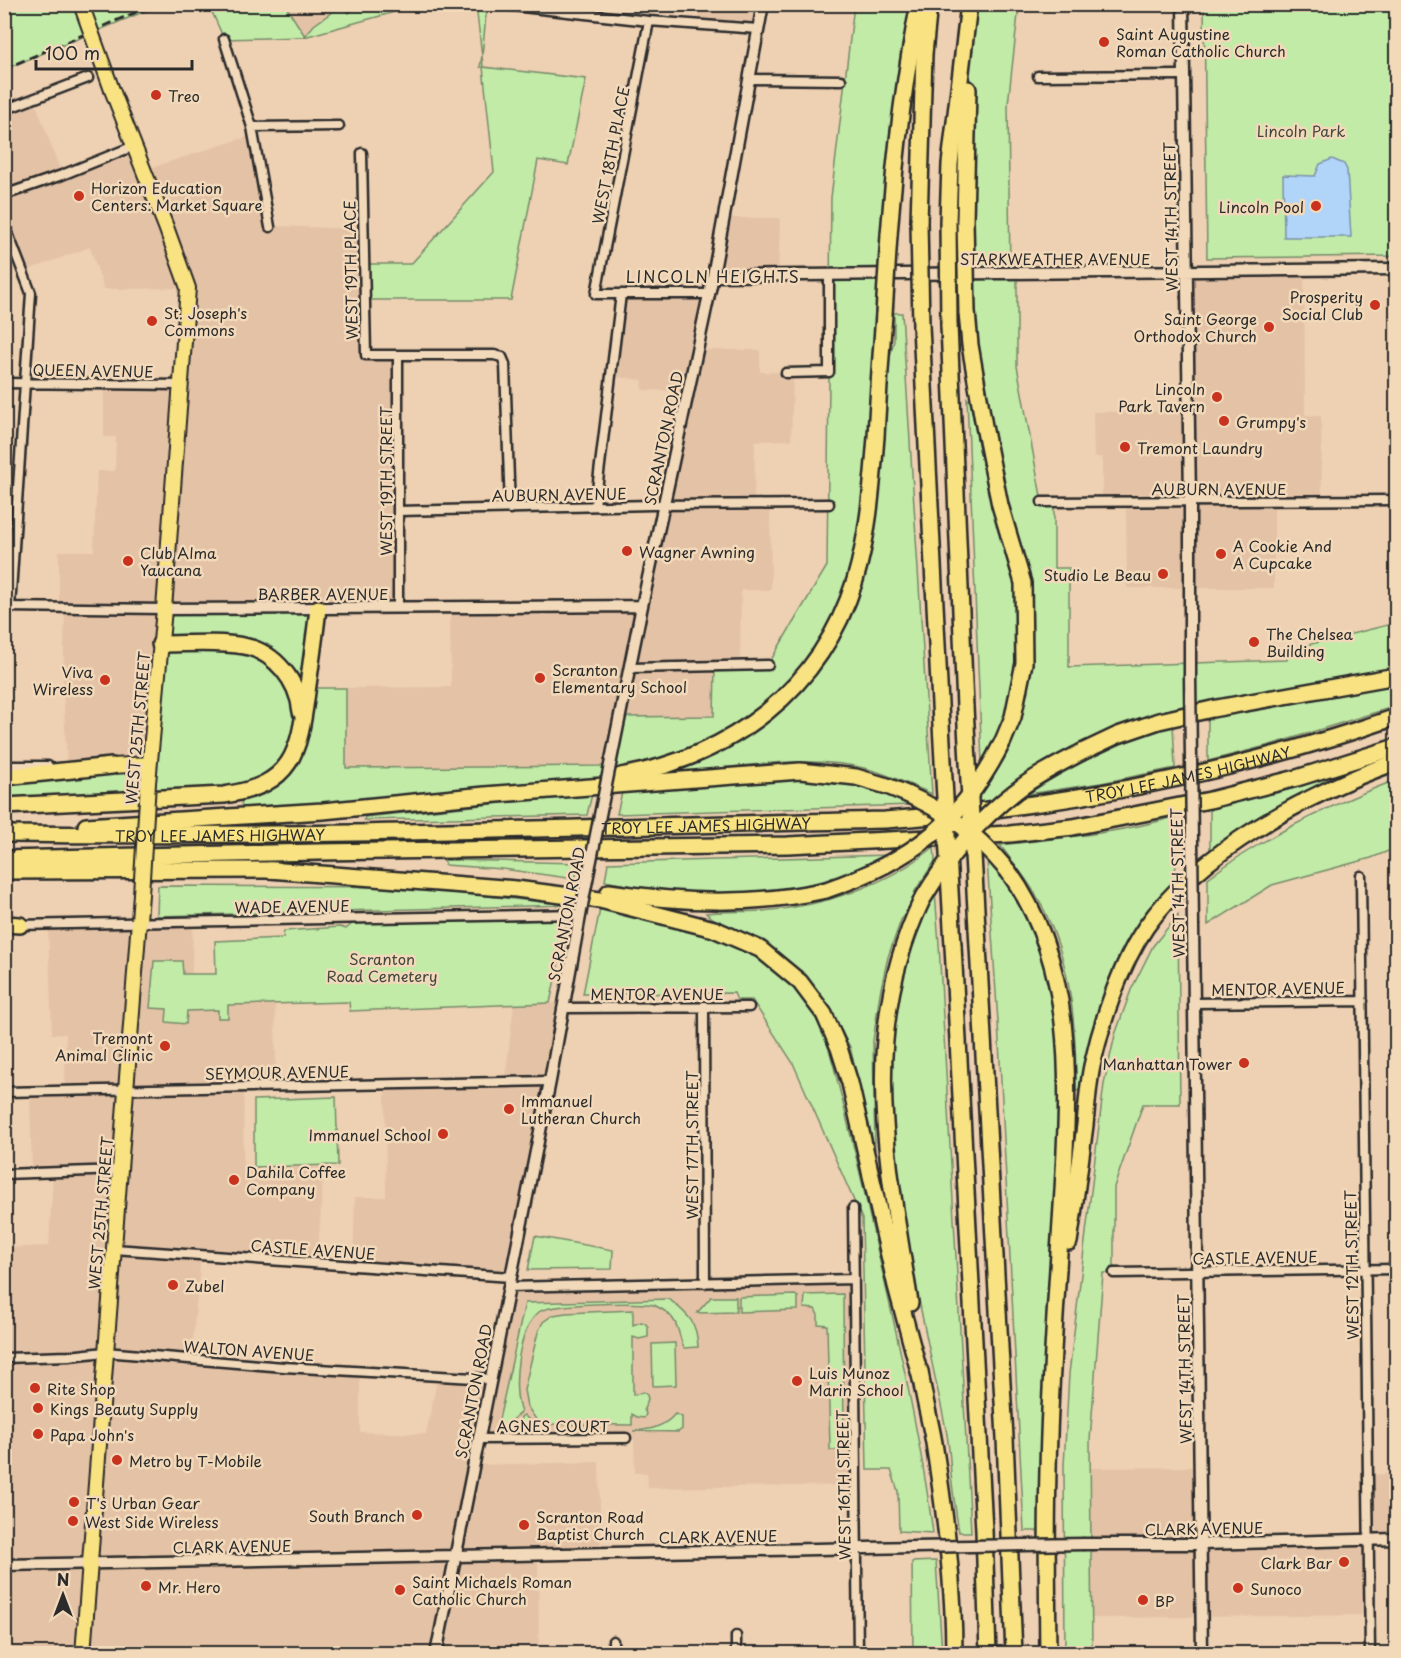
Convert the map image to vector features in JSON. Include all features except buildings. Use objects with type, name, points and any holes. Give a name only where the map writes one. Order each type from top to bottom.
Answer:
[{"type":"highway","points":[[485,795],[622,776],[685,760],[709,750],[744,730],[793,688],[817,658],[836,626],[849,597],[859,565],[872,488],[896,143],[903,88],[919,4]]},
{"type":"highway","points":[[929,4],[922,112],[919,222],[921,326],[984,1530],[988,1653]]},
{"type":"highway","points":[[4,871],[353,870],[455,874],[696,902],[774,899],[826,890],[880,869],[923,843],[966,802],[985,776],[1004,741],[1013,717],[1024,663],[1023,583],[1000,505],[986,438],[970,345],[967,312],[965,221],[970,4]]},
{"type":"highway","points":[[970,4],[950,164],[949,325],[965,707],[1005,1427],[1014,1653]]},
{"type":"highway","points":[[4,806],[224,795],[242,793],[265,784],[281,772],[296,750],[302,729],[318,608]]},
{"type":"highway","points":[[160,644],[227,644],[246,646],[263,653],[287,674],[296,690],[302,729]]},
{"type":"highway","points":[[954,1653],[954,1624],[946,1530],[891,1192],[884,1115],[886,1019],[907,933],[922,900],[958,848],[991,812],[1015,791],[1051,768],[1119,735],[1159,721],[1212,709],[1396,676]]},
{"type":"highway","name":"TROY LEE JAMES HIGHWAY","points":[[4,832],[129,836],[885,820],[1046,803],[1165,782],[1329,740],[1396,717]]},
{"type":"highway","name":"TROY LEE JAMES HIGHWAY","points":[[4,859],[788,845],[1010,834],[1073,827],[1210,800],[1297,778],[1396,747]]},
{"type":"highway","points":[[1053,1348],[1092,1067],[1118,980],[1130,954],[1162,907],[1196,873],[1217,856],[1272,820],[1344,783],[1396,762]]},
{"type":"highway","points":[[4,777],[112,766]]},
{"type":"highway","points":[[4,832],[311,812],[485,795],[800,771],[856,777],[887,786],[909,794],[958,821],[978,838],[1008,870],[1026,898],[1045,939],[1057,976],[1064,1017],[1068,1108],[1047,1462],[1048,1653]]},
{"type":"highway","points":[[269,870],[516,889],[600,900],[714,929],[760,950],[780,965],[800,982],[824,1014],[839,1048],[850,1083],[896,1286],[921,1379]]},
{"type":"main road","name":"WEST 25TH STREET","points":[[81,4],[188,288],[164,609],[148,783],[83,1653]]},
{"type":"main road","points":[[112,766],[150,764]]},
{"type":"street","points":[[495,4],[649,21],[758,29]]},
{"type":"street","name":"SCRANTON ROAD","points":[[435,1653],[491,1380],[564,1008],[581,909],[642,606],[713,276],[763,4]]},
{"type":"street","name":"WEST 14TH STREET","points":[[1183,4],[1202,1653]]},
{"type":"street","name":"WEST 18TH PLACE","points":[[621,294],[596,294],[649,21]]},
{"type":"street","points":[[224,39],[252,127],[270,226]]},
{"type":"street","points":[[1038,76],[1184,75]]},
{"type":"street","points":[[4,110],[88,78]]},
{"type":"street","points":[[750,79],[841,80]]},
{"type":"street","points":[[252,127],[339,126]]},
{"type":"street","points":[[4,195],[134,146]]},
{"type":"street","name":"WEST 19TH PLACE","points":[[362,153],[366,355],[398,355]]},
{"type":"street","points":[[4,223],[31,292],[7,607]]},
{"type":"street","name":"STARKWEATHER AVENUE","points":[[713,276],[1396,269]]},
{"type":"street","points":[[786,373],[829,372],[828,275]]},
{"type":"street","points":[[595,506],[621,294],[708,294]]},
{"type":"street","points":[[398,355],[494,355],[502,357],[506,364],[510,509]]},
{"type":"street","name":"WEST 19TH STREET","points":[[398,355],[398,607]]},
{"type":"street","name":"QUEEN AVENUE","points":[[4,383],[181,385]]},
{"type":"street","name":"AUBURN AVENUE","points":[[1042,502],[1396,500]]},
{"type":"street","name":"AUBURN AVENUE","points":[[398,511],[828,504]]},
{"type":"street","name":"BARBER AVENUE","points":[[7,607],[164,609],[642,606]]},
{"type":"street","points":[[631,668],[768,665]]},
{"type":"street","points":[[4,766],[112,766]]},
{"type":"street","name":"WEST 12TH STREET","points":[[1361,876],[1370,1653]]},
{"type":"street","name":"WADE AVENUE","points":[[10,925],[581,909]]},
{"type":"street","name":"MENTOR AVENUE","points":[[1193,1003],[1363,1001]]},
{"type":"street","name":"WEST 17TH STREET","points":[[704,1006],[705,1282]]},
{"type":"street","name":"MENTOR AVENUE","points":[[564,1008],[749,1007]]},
{"type":"street","name":"SEYMOUR AVENUE","points":[[4,1092],[550,1081]]},
{"type":"street","points":[[4,1174],[120,1170]]},
{"type":"street","name":"WEST 16TH STREET","points":[[853,1208],[858,1653]]},
{"type":"street","name":"CASTLE AVENUE","points":[[114,1249],[509,1282],[854,1279]]},
{"type":"street","name":"CASTLE AVENUE","points":[[1114,1273],[1396,1269]]},
{"type":"street","name":"WALTON AVENUE","points":[[4,1358],[105,1353],[491,1380]]},
{"type":"street","name":"AGNES COURT","points":[[479,1439],[626,1438]]},
{"type":"street","name":"CLARK AVENUE","points":[[4,1565],[1396,1539]]},
{"type":"street","points":[[736,1636],[736,1653]]},
{"type":"street","points":[[613,1641],[613,1653]]},
{"type":"shaded area","points":[[285,5],[360,5],[349,13],[342,6],[314,25],[304,37]]},
{"type":"shaded area","points":[[700,5],[763,5],[758,29],[698,24]]},
{"type":"shaded area","points":[[34,99],[62,175],[134,146],[144,170],[253,135],[270,226],[363,229],[366,354],[398,355],[398,607],[318,608],[149,764],[67,766],[63,689],[65,608],[59,608],[59,551],[94,551],[97,471],[115,471],[116,437],[104,437],[104,384],[181,385],[187,288],[104,289],[90,247],[23,272],[5,223],[5,110]]},
{"type":"shaded area","points":[[724,218],[780,218],[778,276],[713,276]]},
{"type":"shaded area","points":[[1304,270],[1305,415],[1321,416],[1322,501],[1274,501],[1274,588],[1127,588],[1126,502],[1102,502],[1102,457],[1094,457],[1093,412],[1188,411],[1186,272]]},
{"type":"shaded area","points":[[621,294],[708,294],[697,350],[760,350],[760,372],[793,373],[791,440],[755,441],[754,505],[770,505],[771,588],[769,590],[741,590],[740,666],[715,667],[714,716],[620,717],[610,766],[346,768],[346,688],[451,687],[450,607],[642,606],[687,391],[642,390],[643,380],[611,376]]},
{"type":"shaded area","points":[[193,922],[191,1006],[275,1004],[276,1086],[244,1087],[243,1164],[324,1168],[317,1263],[201,1255],[191,1359],[360,1372],[360,1432],[426,1434],[438,1376],[491,1379],[508,1287],[854,1279],[856,1485],[648,1488],[647,1473],[635,1473],[634,1438],[479,1439],[474,1465],[599,1462],[601,1553],[538,1555],[539,1653],[339,1654],[338,1647],[240,1649],[240,1654],[211,1653],[211,1649],[194,1650],[194,1654],[5,1653],[4,1248],[49,1246],[53,1173],[32,1173],[30,1091],[65,1090],[66,1034],[52,1034],[48,924]]},
{"type":"shaded area","points":[[565,1003],[511,1277],[353,1265],[355,1197],[386,1197],[385,1084],[505,1082],[514,1004]]},
{"type":"shaded area","points":[[1200,1467],[1201,1543],[1368,1540],[1367,1475],[1396,1474],[1396,1539],[1369,1540],[1369,1615],[1092,1618],[1090,1468]]},
{"type":"green space","points":[[5,5],[160,5],[5,69]]},
{"type":"green space","points":[[209,5],[285,5],[305,36],[314,25],[342,5],[349,13],[360,5],[420,5],[304,37],[224,39]]},
{"type":"green space","points":[[476,5],[487,5],[482,56]]},
{"type":"green space","points":[[854,5],[919,5],[906,66],[867,525],[827,642],[744,730],[622,776],[485,795],[241,816],[242,793],[5,798],[4,766],[149,763],[164,609],[318,608],[308,688],[346,688],[346,768],[609,766],[620,717],[714,716],[715,666],[768,665],[827,566],[831,198]]},
{"type":"green space","points":[[972,5],[1019,5],[1008,104],[1010,273],[1017,274],[1017,366],[1042,502],[1054,502],[1054,568],[1069,568],[1069,667],[1287,660],[1287,650],[1396,623],[1396,676],[1159,721],[969,812],[1013,717],[1023,583],[970,345],[966,150]]},
{"type":"green space","name":"Lincoln Park","points":[[1204,5],[1396,5],[1396,256],[1207,258]]},
{"type":"green space","points":[[483,67],[586,79],[568,165],[538,160],[511,300],[364,300],[363,264],[411,264],[494,172]]},
{"type":"green space","points":[[894,313],[902,313],[932,794],[868,769],[820,762],[770,763],[672,773],[734,745],[788,704],[811,679],[831,651],[847,621],[860,589],[873,534],[880,477],[888,363],[894,341]]},
{"type":"green space","points":[[967,398],[970,402],[981,458],[1014,578],[1018,626],[1010,697],[994,742],[982,763]]},
{"type":"green space","points":[[1396,685],[1396,706],[1270,745],[1208,761],[1208,717]]},
{"type":"green space","points":[[1173,724],[1175,768],[1101,783],[1028,794],[1098,754]]},
{"type":"green space","points":[[1342,772],[1342,777],[1210,855],[1210,809]]},
{"type":"green space","points":[[803,778],[844,782],[877,790],[913,805],[617,814],[622,792]]},
{"type":"green space","points":[[1396,780],[1396,848],[1371,858],[1272,885],[1208,925],[1208,878],[1230,862],[1299,822]]},
{"type":"green space","points":[[592,794],[587,815],[364,820],[365,817]]},
{"type":"green space","points":[[1174,817],[1176,881],[1153,905],[1129,941],[1114,971],[1083,1090],[1076,1091],[1074,1023],[1062,957],[1042,905],[1000,845],[1066,838],[1153,823]]},
{"type":"green space","points":[[934,847],[935,861],[915,891],[901,920],[888,957],[880,993],[873,1041],[875,1150],[850,1047],[832,1014],[815,991],[706,913],[785,909],[831,899],[875,883]]},
{"type":"green space","points":[[891,855],[859,871],[836,879],[813,886],[777,891],[703,893],[653,889],[605,881],[608,863]]},
{"type":"green space","points":[[444,860],[579,863],[575,879],[503,869],[445,865]]},
{"type":"green space","points":[[987,860],[1005,876],[1032,922],[1049,971],[1058,1023],[1062,1078],[1061,1133],[1040,1470],[1039,1531],[1024,1531],[998,1022]]},
{"type":"green space","points":[[158,886],[406,887],[568,905],[157,916]]},
{"type":"green space","points":[[935,892],[971,1532],[959,1532],[947,1434],[901,1198],[892,1108],[895,1019],[903,975],[916,933]]},
{"type":"green space","points":[[600,909],[695,930],[741,948],[762,960],[781,975],[814,1014],[825,1037],[863,1184],[913,1412],[933,1533],[899,1531],[898,1491],[891,1470],[867,1470],[862,1219],[793,1063],[752,1000],[737,1000],[734,993],[583,994]]},
{"type":"green space","points":[[1178,915],[1180,1104],[1143,1104],[1114,1187],[1114,1273],[1103,1273],[1090,1440],[1092,1653],[1065,1654],[1064,1466],[1069,1374],[1104,1084],[1115,1035],[1131,990],[1153,946]]},
{"type":"green space","name":"Scranton Road Cemetery","points":[[565,920],[566,927],[550,1003],[350,1011],[349,1002],[228,1005],[228,1018],[218,1018],[218,1010],[187,1011],[186,1024],[166,1022],[167,1009],[150,1008],[154,961],[182,961],[183,974],[216,974],[215,941],[283,938],[284,931],[340,927],[346,929],[353,923]]},
{"type":"green space","points":[[336,1097],[338,1165],[254,1167],[254,1100]]},
{"type":"green space","points":[[535,1236],[613,1250],[612,1269],[528,1270]]},
{"type":"green space","points":[[843,1294],[844,1450],[830,1450],[827,1325],[818,1324],[815,1309],[804,1308],[805,1295]]},
{"type":"green space","points":[[795,1295],[798,1297],[798,1310],[739,1312],[739,1297]]},
{"type":"green space","points":[[711,1297],[736,1297],[736,1312],[697,1313]]},
{"type":"green space","points":[[669,1299],[690,1319],[696,1331],[698,1347],[684,1348],[673,1320],[666,1312],[654,1305],[576,1305],[539,1312],[526,1331],[518,1359],[517,1389],[521,1412],[514,1418],[509,1433],[496,1433],[525,1303]]},
{"type":"green space","points":[[633,1310],[633,1325],[641,1322],[648,1327],[648,1337],[639,1339],[633,1337],[633,1395],[643,1392],[647,1395],[644,1418],[632,1414],[632,1425],[544,1424],[537,1421],[527,1406],[524,1390],[538,1332],[543,1322],[553,1315],[566,1313]]},
{"type":"green space","points":[[675,1343],[676,1385],[653,1386],[652,1344]]},
{"type":"green space","points":[[675,1414],[682,1417],[682,1429],[678,1432],[633,1431],[656,1427]]},
{"type":"green space","points":[[524,1415],[537,1428],[548,1432],[514,1433],[514,1429]]},
{"type":"green space","points":[[936,1561],[942,1653],[913,1653],[912,1562]]},
{"type":"water","name":"Lincoln Pool","points":[[1332,159],[1344,164],[1347,170],[1351,237],[1284,237],[1283,175],[1315,176],[1320,164]]},
{"type":"railway","points":[[4,69],[155,4]]},
{"type":"place","name":"Saint Augustine Roman Catholic Church","points":[[1104,42]]},
{"type":"place","name":"Treo","points":[[156,95]]},
{"type":"place","name":"Horizon Education Centers: Market Square","points":[[79,196]]},
{"type":"place","name":"Lincoln Pool","points":[[1316,206]]},
{"type":"place","name":"Prosperity Social Club","points":[[1375,305]]},
{"type":"place","name":"St. Joseph's Commons","points":[[152,321]]},
{"type":"place","name":"Saint George Orthodox Church","points":[[1269,327]]},
{"type":"place","name":"Lincoln Park Tavern","points":[[1217,397]]},
{"type":"place","name":"Grumpy's","points":[[1224,421]]},
{"type":"place","name":"Tremont Laundry","points":[[1125,447]]},
{"type":"place","name":"Wagner Awning","points":[[627,551]]},
{"type":"place","name":"A Cookie And A Cupcake","points":[[1221,554]]},
{"type":"place","name":"Club Alma Yaucana","points":[[128,561]]},
{"type":"place","name":"Studio Le Beau","points":[[1163,574]]},
{"type":"place","name":"The Chelsea Building","points":[[1254,642]]},
{"type":"place","name":"Scranton Elementary School","points":[[540,678]]},
{"type":"place","name":"Viva Wireless","points":[[105,680]]},
{"type":"place","name":"Tremont Animal Clinic","points":[[165,1046]]},
{"type":"place","name":"Manhattan Tower","points":[[1244,1063]]},
{"type":"place","name":"Immanuel Lutheran Church","points":[[509,1109]]},
{"type":"place","name":"Immanuel School","points":[[443,1134]]},
{"type":"place","name":"Dahila Coffee Company","points":[[234,1180]]},
{"type":"place","name":"Zubel","points":[[173,1285]]},
{"type":"place","name":"Luis Munoz Marin School","points":[[797,1381]]},
{"type":"place","name":"Rite Shop","points":[[35,1388]]},
{"type":"place","name":"Kings Beauty Supply","points":[[38,1408]]},
{"type":"place","name":"Papa John's","points":[[38,1434]]},
{"type":"place","name":"Metro by T-Mobile","points":[[117,1460]]},
{"type":"place","name":"T's Urban Gear","points":[[74,1502]]},
{"type":"place","name":"South Branch","points":[[417,1515]]},
{"type":"place","name":"West Side Wireless","points":[[73,1521]]},
{"type":"place","name":"Scranton Road Baptist Church","points":[[524,1525]]},
{"type":"place","name":"Clark Bar","points":[[1344,1562]]},
{"type":"place","name":"Mr. Hero","points":[[146,1586]]},
{"type":"place","name":"Sunoco","points":[[1238,1588]]},
{"type":"place","name":"Saint Michaels Roman Catholic Church","points":[[400,1590]]},
{"type":"place","name":"BP","points":[[1143,1600]]},
{"type":"district","name":"LINCOLN HEIGHTS","points":[[713,276]]}]
